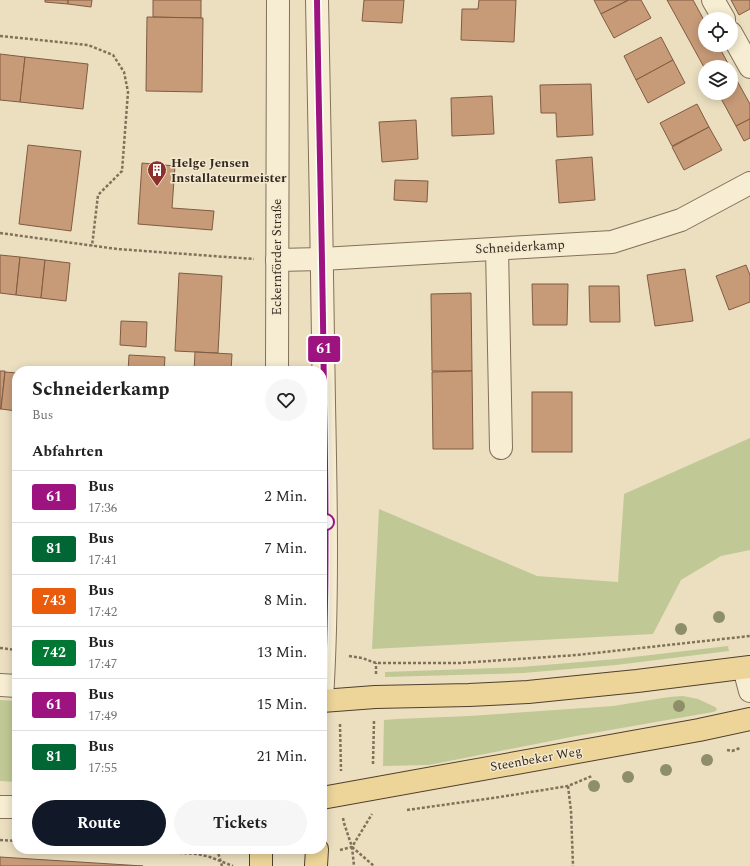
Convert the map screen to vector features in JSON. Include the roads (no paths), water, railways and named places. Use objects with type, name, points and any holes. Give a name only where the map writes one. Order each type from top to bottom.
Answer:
[{"type":"main road","points":[[328,700],[528,692],[747,667]]},
{"type":"main road","name":"Steenbeker Weg","points":[[332,797],[699,730],[750,719]]},
{"type":"main road","points":[[261,854],[261,866]]},
{"type":"main road","points":[[316,866],[317,854]]},
{"type":"street","name":"Eckernförder Straße","points":[[277,366],[278,0]]},
{"type":"street","points":[[317,0],[324,366]]},
{"type":"street","points":[[713,0],[720,12]]},
{"type":"street","points":[[738,46],[750,67]]},
{"type":"street","name":"Schneiderkamp","points":[[277,260],[322,259],[612,242],[681,220],[750,183]]},
{"type":"street","points":[[497,249],[501,448]]},
{"type":"street","points":[[747,667],[750,692]]},
{"type":"street","points":[[0,685],[12,686]]},
{"type":"street","points":[[327,688],[328,700]]},
{"type":"street","points":[[0,807],[12,807]]},
{"type":"place","name":"Helge Jensen Installateurmeister","points":[[157,187]]}]
